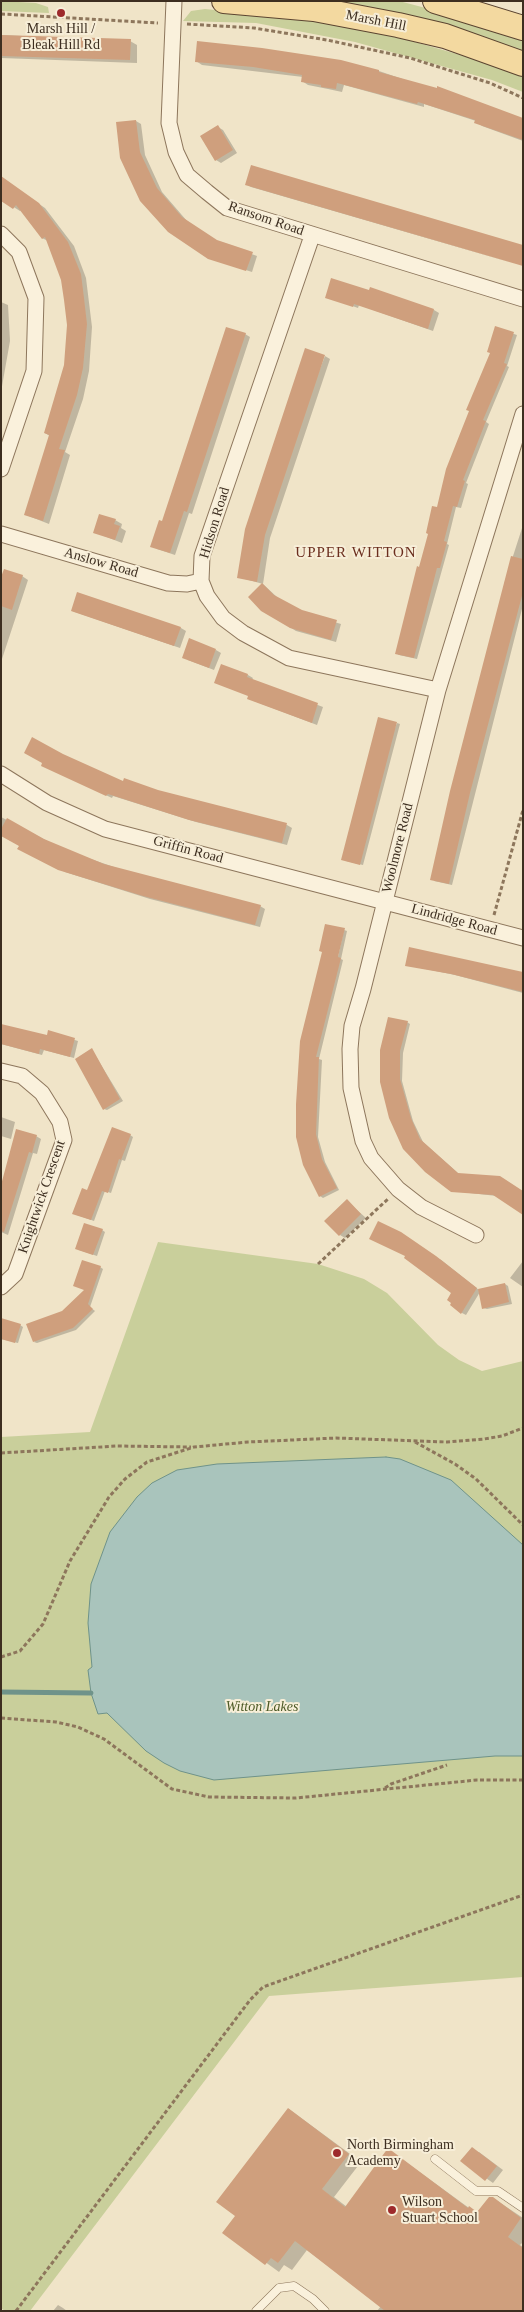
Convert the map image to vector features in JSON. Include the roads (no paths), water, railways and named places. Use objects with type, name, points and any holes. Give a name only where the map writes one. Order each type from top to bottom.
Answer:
[{"type":"main road","name":"Marsh Hill","points":[[224,1],[314,9],[398,25],[444,36],[523,64]]},
{"type":"main road","points":[[443,2],[523,28]]},
{"type":"street","name":"Ransom Road","points":[[174,1],[169,123],[176,152],[187,175],[227,208],[312,236],[523,299]]},
{"type":"street","points":[[1,234],[19,252],[36,298],[34,371],[1,469]]},
{"type":"street","name":"Hidson Road","points":[[312,236],[202,556],[201,581],[207,596],[223,618],[243,634],[289,658],[438,690]]},
{"type":"street","name":"Woolmore Road","points":[[476,1235],[421,1206],[398,1189],[371,1158],[364,1141],[351,1088],[352,1026],[438,690],[523,414]]},
{"type":"street","name":"Anslow Road","points":[[1,534],[168,583],[187,584],[201,581]]},
{"type":"street","name":"Griffin Road","points":[[1,774],[47,803],[105,829],[385,902]]},
{"type":"street","name":"Lindridge Road","points":[[385,902],[523,938]]},
{"type":"street","name":"Knightwick Crescent","points":[[1,1071],[22,1076],[42,1093],[60,1122],[64,1140],[15,1274],[1,1287]]},
{"type":"lane","points":[[436,2159],[476,2191],[498,2190],[523,2208]]},
{"type":"lane","points":[[256,2311],[279,2288],[294,2286],[313,2299],[325,2311]]},
{"type":"water","name":"Witton Lakes","points":[[386,1457],[400,1459],[451,1480],[523,1545],[523,1756],[495,1756],[214,1780],[180,1771],[164,1763],[146,1751],[107,1713],[98,1714],[91,1693],[88,1670],[92,1667],[88,1623],[91,1584],[110,1532],[137,1497],[152,1483],[177,1470],[217,1464]]},
{"type":"waterway","points":[[1,1692],[91,1693]]},
{"type":"place","name":"Marsh Hill / Bleak Hill Rd","points":[[61,13]]},
{"type":"place","name":"North Birmingham Academy","points":[[337,2153]]},
{"type":"place","name":"Wilson Stuart School","points":[[392,2210]]},
{"type":"district","name":"UPPER WITTON","points":[[356,553]]}]
